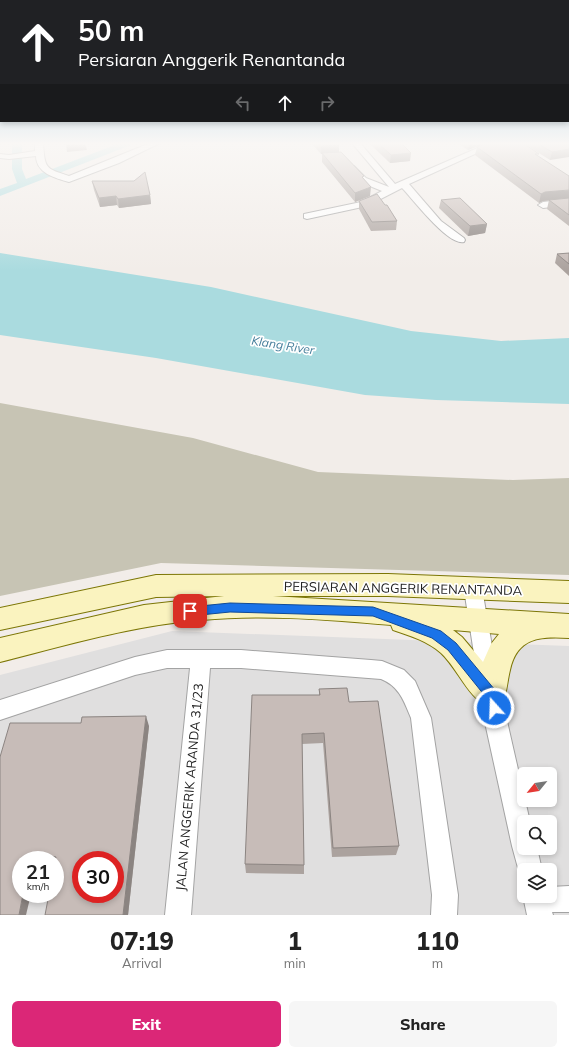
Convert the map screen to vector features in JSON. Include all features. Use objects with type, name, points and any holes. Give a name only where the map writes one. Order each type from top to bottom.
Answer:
[{"type":"main road","name":"PERSIARAN ANGGERIK RENANTANDA","points":[[0,619],[156,586],[388,585],[569,592]]},
{"type":"main road","name":"PERSIARAN ANGGERIK RENANTANDA","points":[[0,650],[157,614],[230,607],[373,612],[556,626]]},
{"type":"main road","points":[[373,612],[436,634],[452,646],[491,694]]},
{"type":"main road","points":[[491,694],[497,662],[504,647],[518,634],[556,626]]},
{"type":"street","points":[[381,186],[392,189]]},
{"type":"street","points":[[389,186],[392,189]]},
{"type":"street","points":[[307,216],[364,204],[400,186]]},
{"type":"street","points":[[405,186],[438,223],[460,240]]},
{"type":"street","points":[[543,205],[569,202]]},
{"type":"street","points":[[473,589],[477,621],[491,694],[517,815]]},
{"type":"street","points":[[0,710],[135,666],[167,659],[241,659],[382,670],[397,676],[408,687],[421,718],[445,895],[444,915]]},
{"type":"street","name":"JALAN ANGGERIK ARANDA 31/23","points":[[178,915],[201,659]]},
{"type":"street","points":[[538,904],[569,899]]},
{"type":"shaded area","points":[[0,403],[193,438],[318,472],[513,480],[569,478],[569,575],[161,563],[0,596]]},
{"type":"shaded area","points":[[172,631],[569,646],[569,915],[0,915],[0,675]]},
{"type":"water","name":"Klang River","points":[[0,253],[211,287],[411,331],[501,341],[569,338],[569,404],[436,400],[365,395],[156,358],[0,335]]},
{"type":"building","points":[[94,186],[148,186],[150,195],[118,199],[116,196],[99,198]]},
{"type":"building","points":[[349,186],[370,186],[371,187],[355,193]]},
{"type":"building","points":[[530,186],[569,186],[569,190],[545,192],[541,194]]},
{"type":"building","points":[[377,194],[385,205],[387,205],[397,221],[372,222],[359,201]]},
{"type":"building","points":[[460,198],[487,224],[470,226],[441,200]]},
{"type":"building","points":[[569,198],[569,215],[549,200]]},
{"type":"building","points":[[569,253],[569,264],[557,254]]},
{"type":"building","points":[[347,688],[349,702],[378,701],[399,846],[333,848],[324,733],[302,734],[304,865],[245,864],[252,695],[320,695],[319,689]]},
{"type":"building","points":[[146,716],[123,915],[45,915],[47,903],[64,903],[64,851],[12,851],[12,903],[21,903],[19,915],[0,915],[0,757],[10,723],[81,723],[82,717]]},
{"type":"waterway","points":[[0,193],[19,186]]},
{"type":"route","points":[[190,611],[230,607],[373,612],[436,634],[452,646],[491,694],[494,708]]}]
